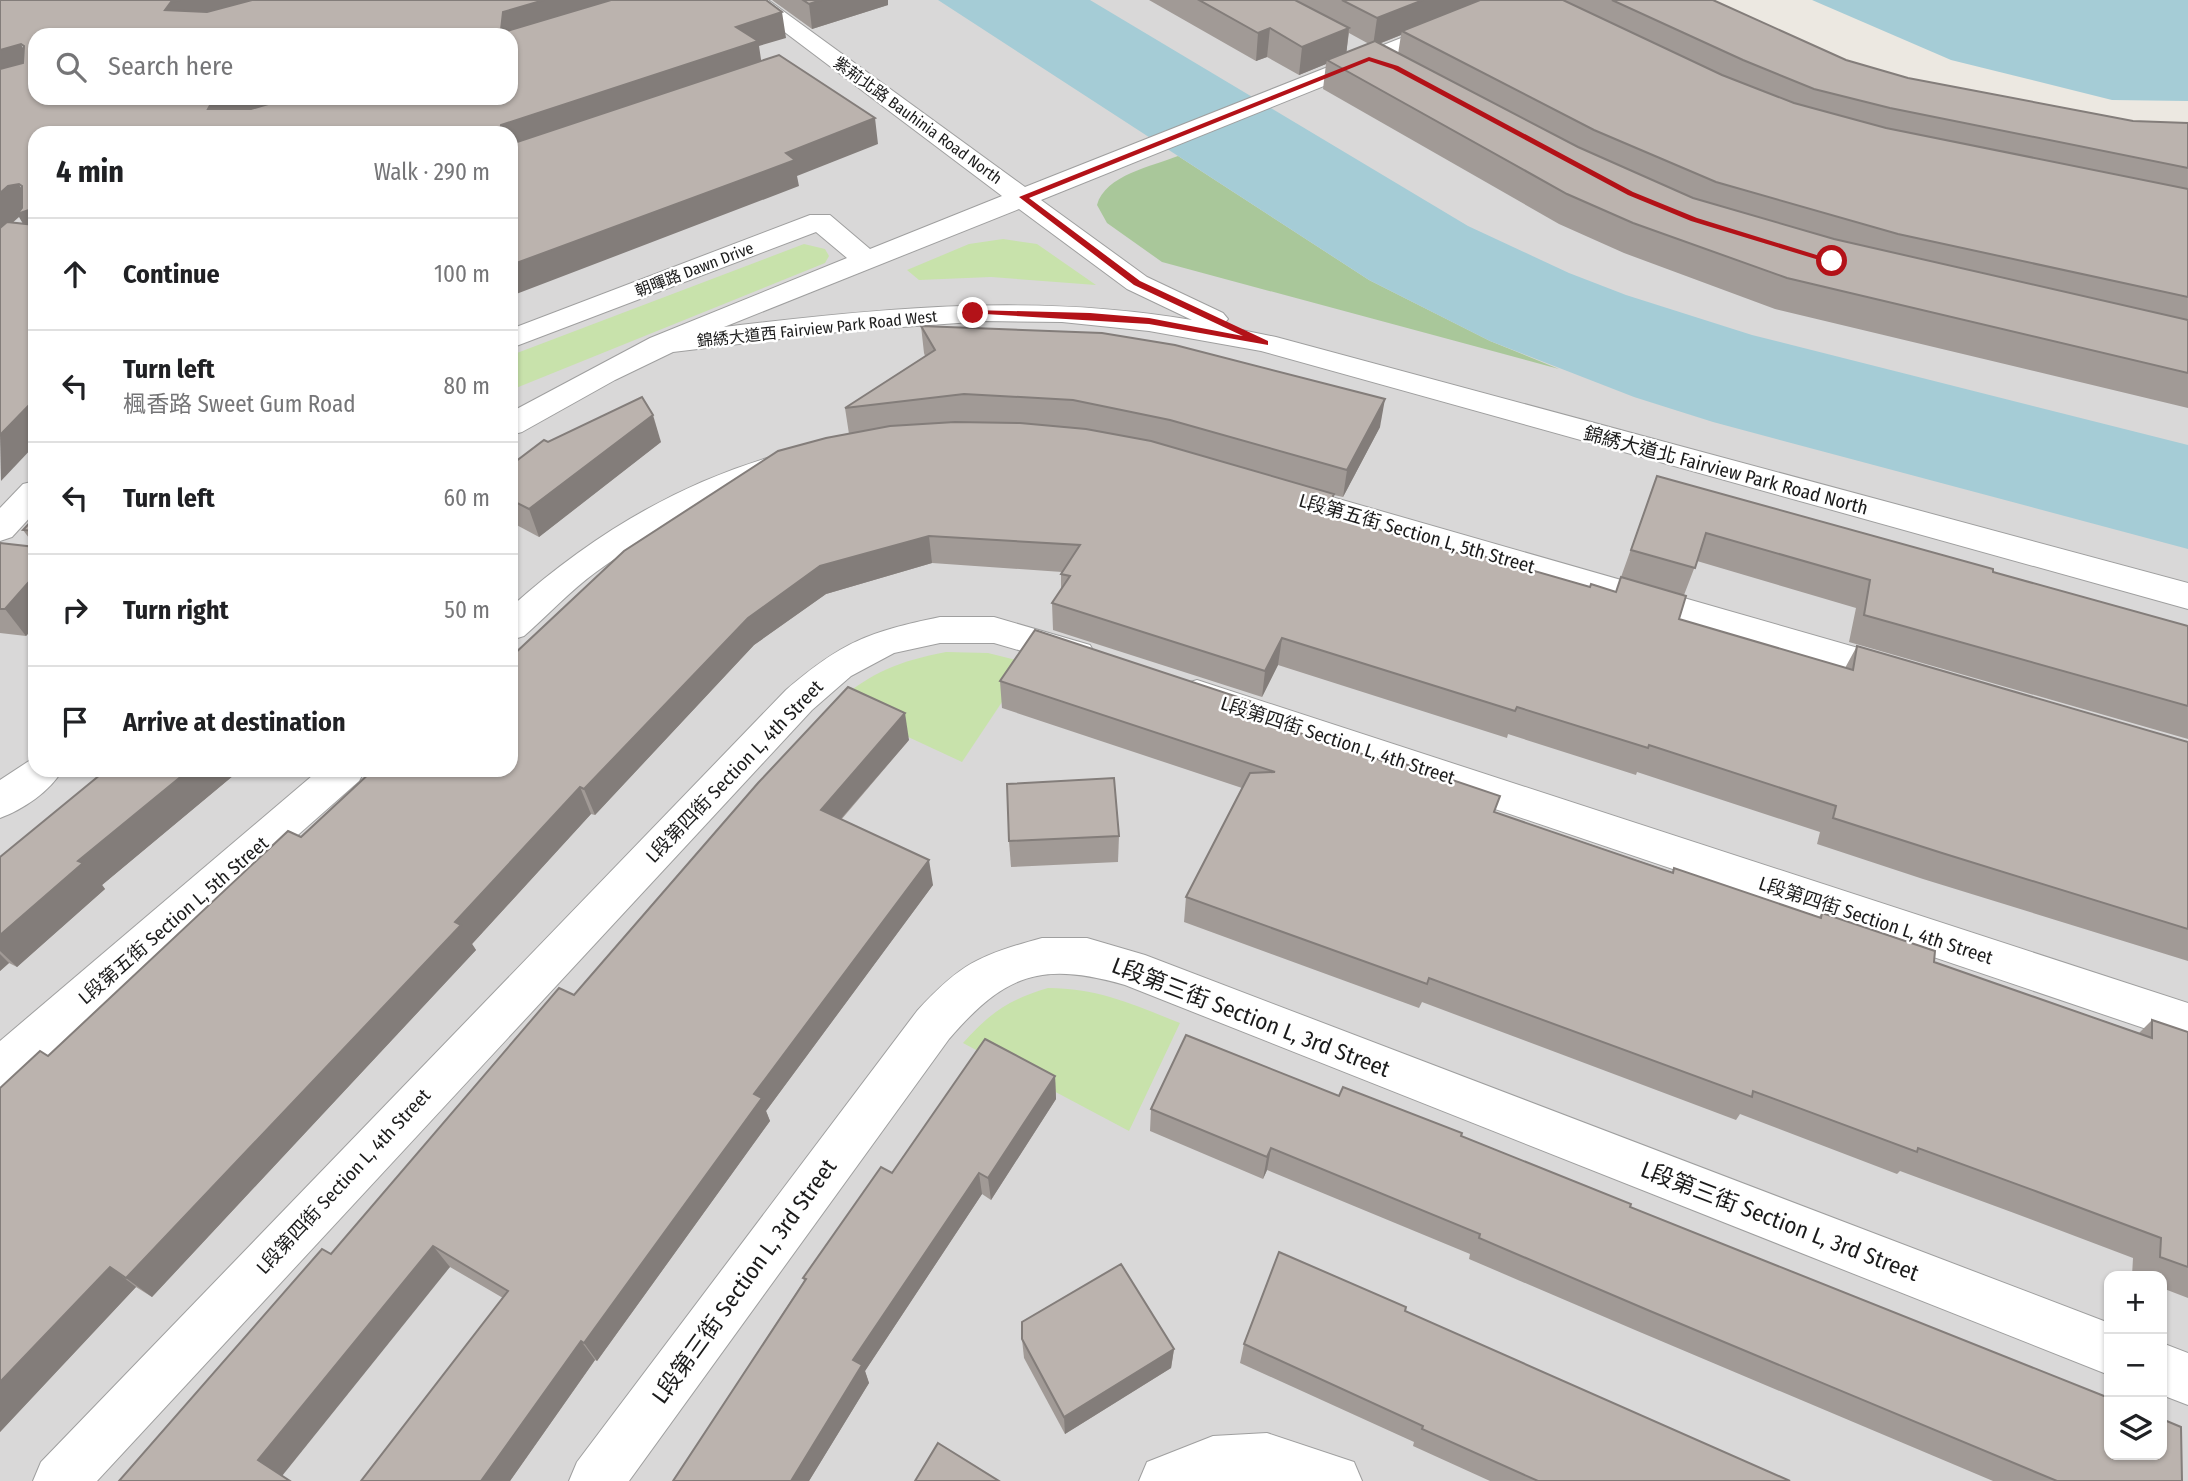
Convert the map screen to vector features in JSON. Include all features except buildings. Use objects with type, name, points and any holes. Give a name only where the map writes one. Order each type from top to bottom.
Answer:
[{"type":"street","name":"紫荊北路 Bauhinia Road North","points":[[753,0],[1137,283],[1265,343]]},
{"type":"street","name":"錦綉大道西 Fairview Park Road West","points":[[518,421],[661,344],[1261,102],[1357,52],[1524,2]]},
{"type":"street","points":[[1357,52],[1407,74]]},
{"type":"street","points":[[801,64],[828,55]]},
{"type":"street","name":"朝暉路 Dawn Drive","points":[[518,337],[820,221],[866,260]]},
{"type":"street","name":"錦綉大道西 Fairview Park Road West","points":[[661,344],[914,316],[1020,312],[1149,321],[1265,343]]},
{"type":"street","name":"錦綉大道北 Fairview Park Road North","points":[[1265,343],[2188,596]]},
{"type":"street","points":[[518,621],[582,565],[655,517],[734,480],[817,454]]},
{"type":"street","name":"L段第五街 Section L, 5th Street","points":[[1250,484],[1933,683]]},
{"type":"street","points":[[0,529],[28,499]]},
{"type":"street","name":"L段第四街 Section L, 4th Street","points":[[60,1481],[799,700],[838,666],[886,642],[940,630],[994,630],[1112,665]]},
{"type":"street","name":"L段第四街 Section L, 4th Street","points":[[1166,683],[2188,1023]]},
{"type":"street","points":[[0,802],[33,777]]},
{"type":"street","name":"L段第五街 Section L, 5th Street","points":[[0,1069],[337,777]]},
{"type":"street","name":"L段第三街 Section L, 3rd Street","points":[[596,1481],[933,1025],[962,992],[999,968],[1042,956],[1087,956],[1130,968],[2104,1347]]},
{"type":"street","points":[[2167,1371],[2188,1379]]},
{"type":"street","points":[[1166,1481],[1213,1463],[1267,1460],[1335,1481]]},
{"type":"shaded area","points":[[0,0],[1693,0],[1913,94],[2188,190],[2188,1481],[0,1481]]},
{"type":"green space","points":[[1178,156],[1369,280],[1490,341],[1559,369],[1162,262],[1107,223],[1097,205],[1102,195],[1120,179]]},
{"type":"green space","points":[[1003,239],[1037,244],[1096,285],[991,277],[919,280],[907,270],[969,244]]},
{"type":"green space","points":[[804,244],[825,249],[829,256],[825,263],[518,387],[518,353]]},
{"type":"green space","points":[[946,652],[988,653],[1028,663],[962,762],[835,703],[861,683],[887,669],[914,659]]},
{"type":"green space","points":[[1048,988],[1100,994],[1180,1023],[1129,1131],[963,1043],[1001,1008]]},
{"type":"water","points":[[938,0],[1090,0],[1468,226],[1569,273],[1626,295],[1752,335],[2188,445],[2188,549],[1713,422],[1634,397],[1490,341],[1369,280]]},
{"type":"water","points":[[1812,0],[2188,0],[2188,101],[2112,100],[1951,60]]},
{"type":"route","points":[[973,313],[1032,312],[1149,321],[1265,343],[1137,283],[1023,197],[1369,59],[1395,68],[1631,194],[1763,242],[1832,261]]}]
